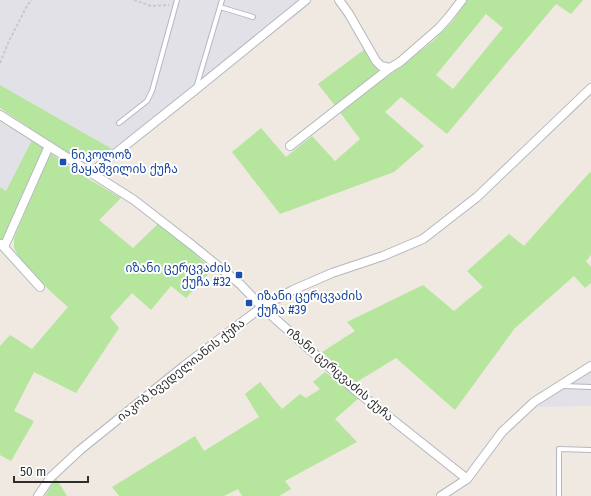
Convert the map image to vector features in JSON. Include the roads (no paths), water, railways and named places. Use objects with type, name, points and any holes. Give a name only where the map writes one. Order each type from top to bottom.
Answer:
[{"type":"street","points":[[92,172],[306,0]]},
{"type":"street","points":[[339,0],[349,14],[376,61],[381,66],[390,68]]},
{"type":"street","points":[[290,146],[390,68],[400,62],[439,28],[462,0]]},
{"type":"street","name":"იაკობ ხვედელიანის ქუჩა","points":[[38,496],[51,477],[80,450],[184,366],[262,306],[293,290],[332,273],[383,256],[423,239],[477,197],[591,88]]},
{"type":"street","name":"იზანი ცერცვაძის ქუჩა","points":[[0,115],[134,200],[192,245],[240,284],[354,390],[467,479]]},
{"type":"street","points":[[40,287],[2,247],[48,146]]},
{"type":"street","points":[[441,496],[467,479],[502,432],[534,402],[591,366]]},
{"type":"lane","points":[[119,122],[147,100],[152,91],[177,0]]},
{"type":"lane","points":[[195,90],[222,0]]},
{"type":"lane","points":[[220,6],[252,17]]},
{"type":"lane","points":[[560,386],[591,387]]},
{"type":"lane","points":[[559,496],[559,448],[591,450]]},
{"type":"place","name":"ნიკოლოზ მაყაშვილის ქუჩა","points":[[63,162]]},
{"type":"place","name":"იზანი ცერცვაძის ქუჩა #32","points":[[239,275]]},
{"type":"place","name":"იზანი ცერცვაძის ქუჩა #39","points":[[249,303]]}]
